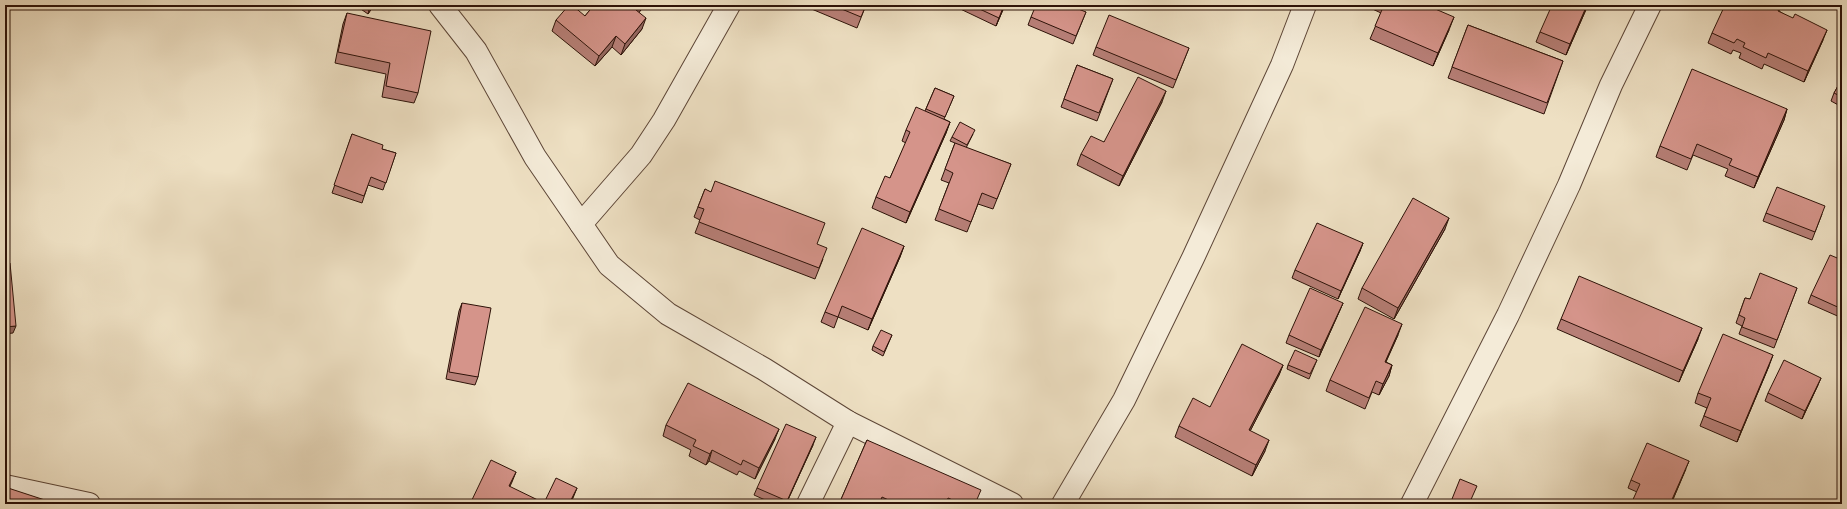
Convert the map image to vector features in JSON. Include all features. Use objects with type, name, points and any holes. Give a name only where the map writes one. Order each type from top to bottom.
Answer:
[{"type":"street","points":[[440,5],[476,50],[535,157],[609,265],[668,314],[764,369],[848,422],[1012,504]]},
{"type":"street","points":[[581,224],[641,155],[664,120],[729,5]]},
{"type":"street","points":[[1063,504],[1124,400],[1193,258],[1282,65],[1305,5]]},
{"type":"street","points":[[1412,504],[1508,315],[1569,185],[1611,85],[1650,5]]},
{"type":"street","points":[[808,504],[848,422]]},
{"type":"street","points":[[5,486],[88,504]]},
{"type":"building","points":[[362,5],[373,5],[369,10]]},
{"type":"building","points":[[569,5],[572,5],[585,16],[594,5],[640,5],[636,10],[646,18],[625,44],[616,36],[599,56],[556,20]]},
{"type":"building","points":[[832,5],[866,5],[861,17]]},
{"type":"building","points":[[971,5],[1004,5],[999,18]]},
{"type":"building","points":[[1036,5],[1068,5],[1086,12],[1076,36],[1031,17]]},
{"type":"building","points":[[1384,5],[1426,5],[1454,17],[1438,53],[1375,26]]},
{"type":"building","points":[[1552,5],[1587,5],[1570,44],[1540,32]]},
{"type":"building","points":[[1725,5],[1781,5],[1778,11],[1793,18],[1795,14],[1827,30],[1808,71],[1768,53],[1766,58],[1743,47],[1745,43],[1737,39],[1734,43],[1712,33]]},
{"type":"building","points":[[347,13],[431,31],[418,93],[386,86],[390,63],[338,52]]},
{"type":"building","points":[[1109,15],[1189,48],[1176,80],[1096,47]]},
{"type":"building","points":[[1468,25],[1563,61],[1547,103],[1452,67]]},
{"type":"building","points":[[1077,65],[1113,79],[1099,113],[1064,99]]},
{"type":"building","points":[[1692,69],[1787,109],[1758,177],[1729,165],[1732,159],[1697,144],[1691,159],[1660,146]]},
{"type":"building","points":[[1138,77],[1166,91],[1123,176],[1081,154],[1091,136],[1104,142]]},
{"type":"building","points":[[1842,79],[1842,97],[1834,93]]},
{"type":"building","points":[[935,88],[954,96],[945,117],[926,109]]},
{"type":"building","points":[[916,107],[950,122],[910,212],[876,197],[885,176],[890,178],[910,132],[906,130]]},
{"type":"building","points":[[960,122],[975,130],[967,145],[952,137]]},
{"type":"building","points":[[352,134],[383,145],[382,149],[396,153],[386,183],[371,177],[364,196],[334,185]]},
{"type":"building","points":[[955,143],[1011,164],[997,199],[982,193],[971,222],[939,209],[953,173],[945,169]]},
{"type":"building","points":[[715,181],[825,223],[817,244],[827,248],[819,268],[699,222],[704,209],[698,207],[705,189],[711,192]]},
{"type":"building","points":[[1777,187],[1825,206],[1815,232],[1766,213]]},
{"type":"building","points":[[1413,198],[1449,218],[1398,308],[1362,288]]},
{"type":"building","points":[[1317,223],[1363,243],[1341,291],[1295,270]]},
{"type":"building","points":[[862,228],[904,246],[872,319],[842,306],[838,317],[825,312]]},
{"type":"building","points":[[1830,255],[1842,260],[1842,309],[1811,295]]},
{"type":"building","points":[[5,263],[10,263],[16,326],[5,327]]},
{"type":"building","points":[[1760,273],[1797,288],[1777,340],[1742,327],[1745,318],[1739,315],[1745,298],[1750,299]]},
{"type":"building","points":[[1579,276],[1702,328],[1683,371],[1561,319]]},
{"type":"building","points":[[1310,288],[1343,303],[1321,350],[1289,335]]},
{"type":"building","points":[[462,303],[491,308],[478,377],[449,372]]},
{"type":"building","points":[[1365,307],[1402,324],[1385,362],[1392,365],[1383,384],[1376,381],[1369,398],[1330,380]]},
{"type":"building","points":[[881,330],[892,335],[884,352],[873,346]]},
{"type":"building","points":[[1723,334],[1773,355],[1741,431],[1704,416],[1711,398],[1698,393]]},
{"type":"building","points":[[1242,344],[1283,365],[1249,430],[1269,440],[1256,465],[1179,426],[1193,398],[1210,407]]},
{"type":"building","points":[[1295,350],[1317,360],[1310,374],[1288,365]]},
{"type":"building","points":[[1784,360],[1821,378],[1805,411],[1768,393]]},
{"type":"building","points":[[688,383],[779,429],[759,468],[743,460],[741,465],[712,450],[710,454],[693,446],[696,440],[666,425]]},
{"type":"building","points":[[786,424],[816,437],[787,501],[757,488]]},
{"type":"building","points":[[867,440],[981,490],[975,504],[962,504],[948,498],[946,504],[897,504],[882,497],[879,504],[839,504]]},
{"type":"building","points":[[1647,443],[1689,461],[1670,504],[1631,504],[1640,484],[1631,480]]},
{"type":"building","points":[[491,460],[516,472],[509,486],[544,503],[556,478],[577,488],[569,504],[470,504]]},
{"type":"building","points":[[1460,479],[1477,486],[1469,504],[1450,504]]},
{"type":"building","points":[[5,487],[57,504],[5,504]]}]
